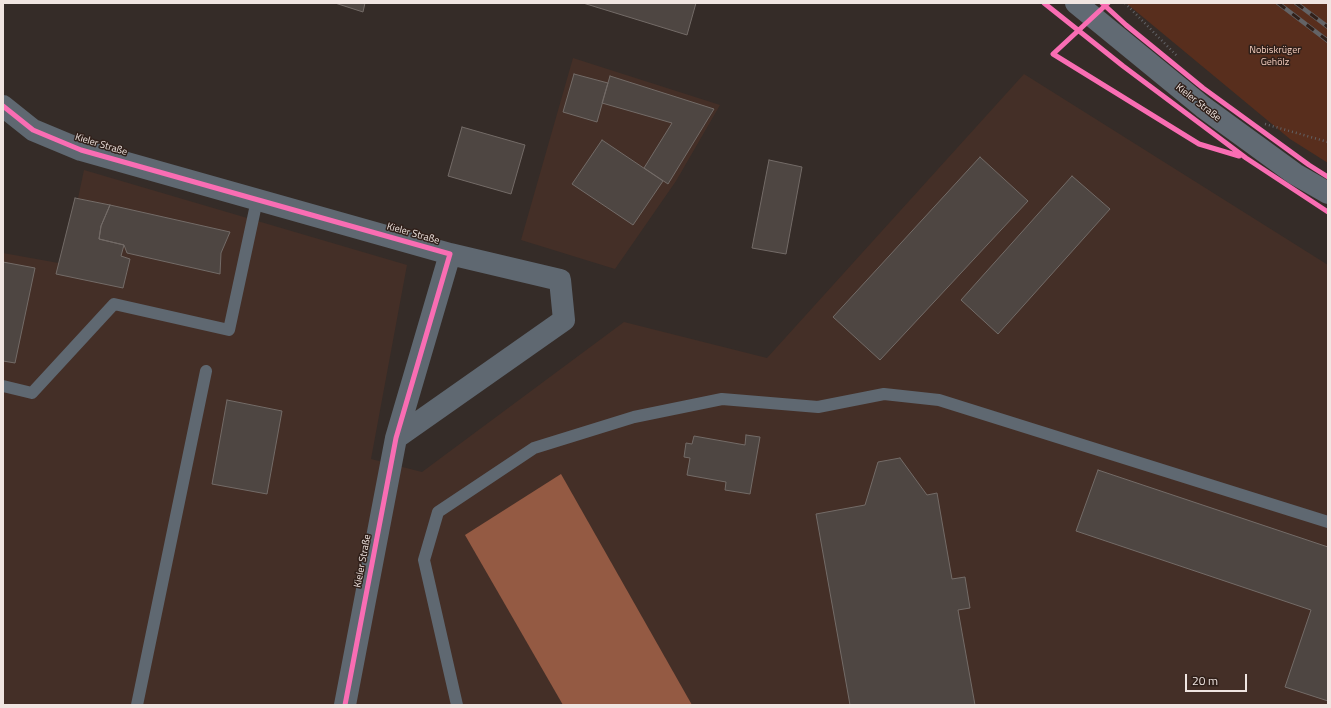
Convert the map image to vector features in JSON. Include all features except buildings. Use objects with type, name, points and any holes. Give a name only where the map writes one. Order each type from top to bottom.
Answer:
[{"type":"main road","name":"Kieler Straße","points":[[1076,3],[1203,107],[1295,174],[1328,193]]},
{"type":"street","name":"Kieler Straße","points":[[3,106],[33,130],[81,150],[450,254],[560,280],[564,320],[396,438]]},
{"type":"street","name":"Kieler Straße","points":[[345,705],[396,438],[450,254]]},
{"type":"lane","points":[[3,386],[32,393],[114,304],[229,330],[257,200]]},
{"type":"lane","points":[[138,705],[206,371]]},
{"type":"lane","points":[[457,705],[424,560],[438,512],[534,448],[634,417],[714,400],[722,399],[818,407],[884,394],[939,400],[1328,522]]},
{"type":"path","points":[[1125,3],[1179,57]]},
{"type":"path","points":[[1057,51],[1053,54],[1199,144],[1233,154]]},
{"type":"path","points":[[1261,123],[1328,142]]},
{"type":"shaded area","points":[[573,58],[720,105],[676,181],[615,269],[521,240]]},
{"type":"shaded area","points":[[1024,74],[1328,265],[1328,705],[3,705],[3,253],[64,264],[84,170],[407,265],[371,459],[422,472],[624,322],[767,358]]},
{"type":"shaded area","points":[[561,474],[692,705],[563,705],[465,535]]},
{"type":"green space","name":"Nobiskrüger Gehölz","points":[[1126,3],[1328,3],[1328,163],[1290,139]]},
{"type":"railway","points":[[1278,3],[1328,41]]},
{"type":"railway","points":[[1296,3],[1328,27]]},
{"type":"cycle path","points":[[1044,3],[1123,66],[1246,158],[1328,212]]},
{"type":"cycle path","points":[[1102,3],[1126,25],[1203,88],[1309,165],[1328,177]]},
{"type":"cycle path","points":[[1108,3],[1053,54],[1199,144],[1239,156]]},
{"type":"cycle path","points":[[3,106],[33,130],[81,150],[450,254],[396,438],[345,705]]}]
